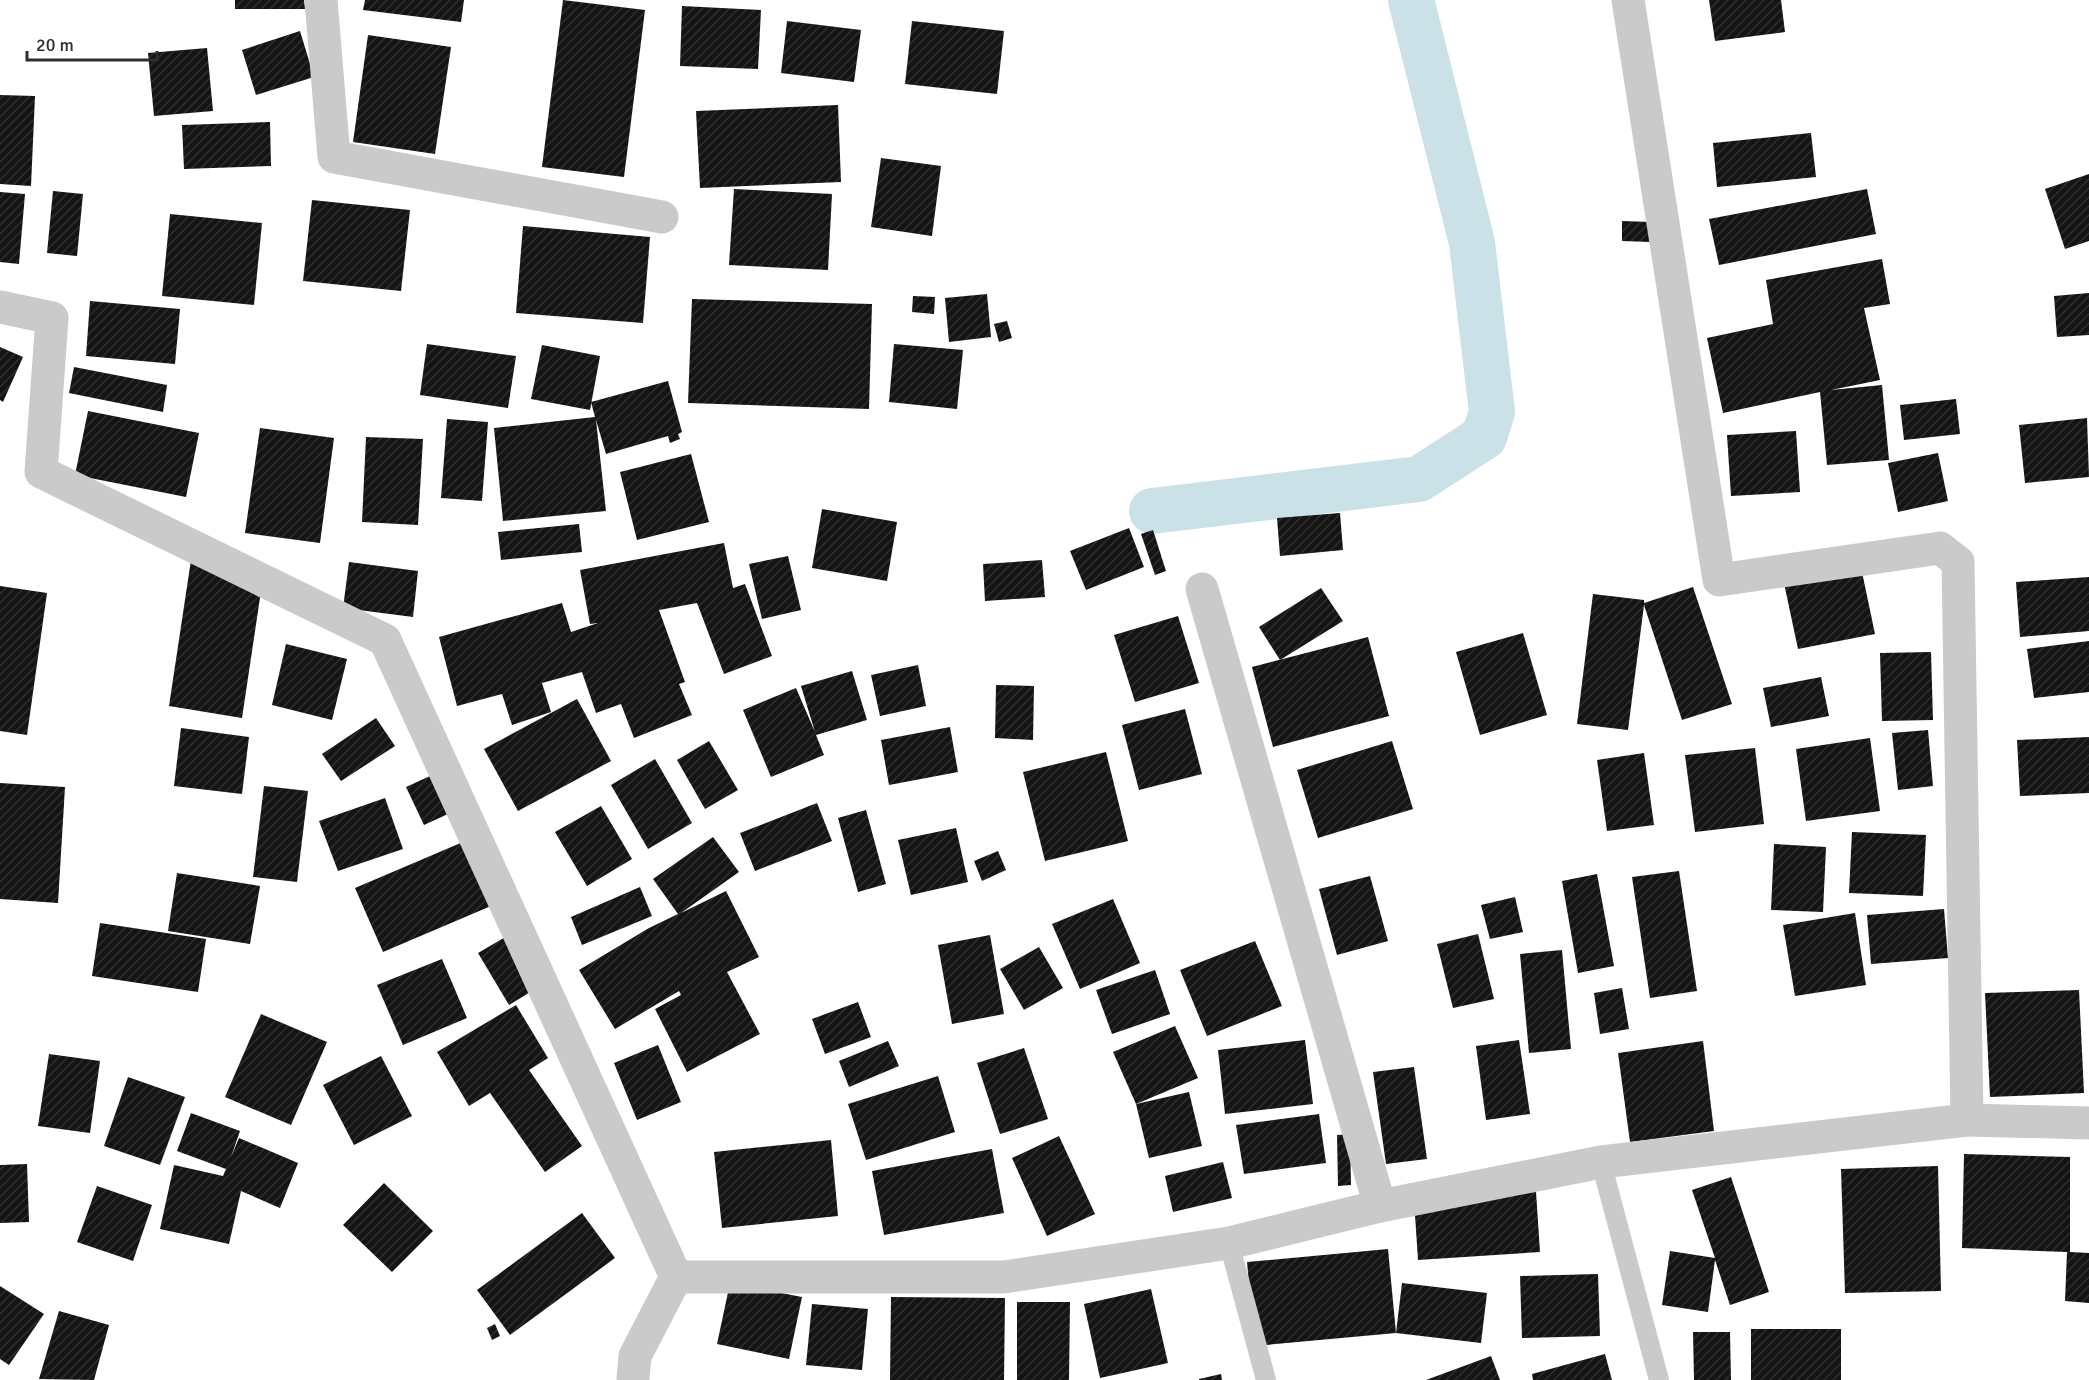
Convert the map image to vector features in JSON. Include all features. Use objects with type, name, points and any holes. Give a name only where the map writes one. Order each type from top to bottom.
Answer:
[{"type":"street","points":[[321,0],[334,157],[662,217]]},
{"type":"street","points":[[1629,0],[1719,580],[1940,548],[1958,562],[1967,1120]]},
{"type":"street","points":[[0,307],[52,318],[42,472],[385,640],[676,1278]]},
{"type":"street","points":[[1202,589],[1380,1206]]},
{"type":"street","points":[[676,1278],[1004,1277],[1229,1243],[1380,1206],[1601,1162],[1967,1120],[2089,1123]]},
{"type":"street","points":[[633,1380],[635,1356],[676,1278]]},
{"type":"lane","points":[[1601,1162],[1659,1380]]},
{"type":"lane","points":[[1229,1243],[1266,1380]]},
{"type":"building","points":[[235,0],[304,0],[305,9],[235,9]]},
{"type":"building","points":[[365,0],[464,0],[461,22],[363,10]]},
{"type":"building","points":[[563,0],[645,10],[624,177],[542,167]]},
{"type":"building","points":[[1709,0],[1781,0],[1785,32],[1715,41]]},
{"type":"building","points":[[682,6],[761,10],[758,69],[680,66]]},
{"type":"building","points":[[787,21],[861,30],[854,82],[781,73]]},
{"type":"building","points":[[912,21],[1004,31],[997,94],[905,84]]},
{"type":"building","points":[[300,31],[314,77],[256,95],[242,50]]},
{"type":"building","points":[[368,35],[451,47],[435,154],[353,142]]},
{"type":"building","points":[[207,48],[213,111],[154,116],[148,53]]},
{"type":"building","points":[[0,95],[35,96],[31,186],[0,184]]},
{"type":"building","points":[[838,105],[841,182],[700,188],[696,111]]},
{"type":"building","points":[[270,122],[271,166],[184,169],[182,125]]},
{"type":"building","points":[[1811,133],[1816,177],[1717,187],[1713,143]]},
{"type":"building","points":[[881,158],[941,166],[932,236],[871,227]]},
{"type":"building","points":[[2089,174],[2089,241],[2065,249],[2045,189]]},
{"type":"building","points":[[734,189],[832,194],[828,270],[729,265]]},
{"type":"building","points":[[1867,189],[1876,234],[1719,265],[1709,219]]},
{"type":"building","points":[[53,191],[83,194],[77,256],[47,253]]},
{"type":"building","points":[[0,192],[25,194],[19,264],[0,262]]},
{"type":"building","points":[[312,200],[410,210],[401,291],[303,281]]},
{"type":"building","points":[[170,214],[262,223],[254,305],[162,296]]},
{"type":"building","points":[[1622,221],[1651,222],[1650,242],[1622,241]]},
{"type":"building","points":[[523,226],[650,237],[643,323],[516,313]]},
{"type":"building","points":[[1882,259],[1890,304],[1864,308],[1880,380],[1831,390],[1882,385],[1889,460],[1827,465],[1820,392],[1723,413],[1707,338],[1773,324],[1766,280]]},
{"type":"building","points":[[2089,293],[2089,335],[2057,337],[2054,296]]},
{"type":"building","points":[[987,294],[991,337],[949,342],[945,298]]},
{"type":"building","points":[[913,296],[935,297],[934,314],[912,312]]},
{"type":"building","points":[[692,299],[872,304],[869,409],[688,403]]},
{"type":"building","points":[[90,301],[180,309],[175,364],[86,356]]},
{"type":"building","points":[[1007,321],[1012,338],[999,342],[994,324]]},
{"type":"building","points":[[427,344],[516,356],[508,408],[420,395]]},
{"type":"building","points":[[894,344],[963,350],[957,409],[889,402]]},
{"type":"building","points":[[542,345],[600,356],[590,410],[531,399]]},
{"type":"building","points":[[0,347],[23,357],[3,402],[0,400]]},
{"type":"building","points":[[74,367],[167,385],[163,412],[69,393]]},
{"type":"building","points":[[668,381],[682,432],[678,434],[680,439],[670,443],[668,436],[606,454],[596,420],[606,511],[503,521],[494,428],[595,417],[591,402]]},
{"type":"building","points":[[1956,399],[1960,434],[1904,440],[1900,405]]},
{"type":"building","points":[[88,411],[199,433],[186,497],[75,475]]},
{"type":"building","points":[[2087,418],[2089,477],[2025,483],[2019,425]]},
{"type":"building","points":[[447,419],[488,422],[482,501],[441,498]]},
{"type":"building","points":[[260,428],[334,438],[320,543],[245,533]]},
{"type":"building","points":[[1796,431],[1800,492],[1731,496],[1727,435]]},
{"type":"building","points":[[366,437],[423,439],[418,525],[362,522]]},
{"type":"building","points":[[1938,453],[1948,501],[1898,512],[1888,463]]},
{"type":"building","points":[[691,454],[709,522],[637,540],[620,472]]},
{"type":"building","points":[[822,509],[897,522],[887,581],[812,568]]},
{"type":"building","points":[[1340,513],[1343,550],[1280,556],[1277,518]]},
{"type":"building","points":[[579,524],[582,552],[501,560],[498,532]]},
{"type":"building","points":[[1129,528],[1144,567],[1086,590],[1070,551]]},
{"type":"building","points":[[1153,530],[1166,571],[1155,575],[1141,534]]},
{"type":"building","points":[[724,543],[733,588],[745,584],[772,656],[724,674],[697,603],[659,610],[685,682],[679,684],[692,715],[634,738],[621,704],[596,713],[582,672],[542,683],[551,712],[512,725],[502,694],[457,706],[439,637],[562,603],[571,632],[598,623],[590,624],[580,570]]},
{"type":"building","points":[[1858,553],[1875,634],[1798,649],[1781,569]]},
{"type":"building","points":[[788,556],[801,610],[762,619],[749,564]]},
{"type":"building","points":[[191,560],[264,571],[242,718],[169,706]]},
{"type":"building","points":[[1042,560],[1045,597],[985,601],[983,564]]},
{"type":"building","points":[[349,562],[418,571],[413,617],[343,608]]},
{"type":"building","points":[[2089,577],[2089,631],[2020,637],[2016,582]]},
{"type":"building","points":[[0,586],[47,593],[27,735],[0,731]]},
{"type":"building","points":[[1693,587],[1732,704],[1682,720],[1644,605],[1628,730],[1577,724],[1593,594],[1644,600],[1644,603]]},
{"type":"building","points":[[1321,588],[1343,621],[1280,660],[1259,627]]},
{"type":"building","points":[[1178,616],[1199,683],[1135,702],[1114,635]]},
{"type":"building","points":[[1523,633],[1547,715],[1480,735],[1456,652]]},
{"type":"building","points":[[1368,637],[1389,716],[1273,747],[1252,667]]},
{"type":"building","points":[[2089,641],[2089,692],[2034,698],[2027,649]]},
{"type":"building","points":[[286,644],[347,659],[332,720],[272,705]]},
{"type":"building","points":[[1931,652],[1933,720],[1882,721],[1880,653]]},
{"type":"building","points":[[918,665],[926,706],[880,716],[871,675]]},
{"type":"building","points":[[852,671],[867,720],[816,735],[824,755],[771,777],[743,710],[796,688],[815,732],[801,686]]},
{"type":"building","points":[[1821,677],[1829,716],[1771,727],[1763,688]]},
{"type":"building","points":[[996,685],[1034,686],[1033,740],[995,738]]},
{"type":"building","points":[[577,699],[611,761],[518,811],[484,749]]},
{"type":"building","points":[[1185,709],[1202,774],[1139,790],[1122,725]]},
{"type":"building","points":[[376,718],[395,746],[341,781],[322,754]]},
{"type":"building","points":[[950,727],[958,772],[889,785],[881,740]]},
{"type":"building","points":[[181,728],[249,737],[242,794],[174,786]]},
{"type":"building","points":[[1928,730],[1933,786],[1898,790],[1892,733]]},
{"type":"building","points":[[2089,737],[2089,793],[2020,796],[2017,740]]},
{"type":"building","points":[[1870,738],[1880,811],[1806,821],[1796,749]]},
{"type":"building","points":[[709,741],[738,790],[705,809],[677,760]]},
{"type":"building","points":[[1392,741],[1413,809],[1318,838],[1297,770]]},
{"type":"building","points":[[1755,748],[1764,824],[1695,832],[1685,755]]},
{"type":"building","points":[[1106,752],[1128,841],[1045,861],[1023,772]]},
{"type":"building","points":[[1644,753],[1654,825],[1607,831],[1597,760]]},
{"type":"building","points":[[655,759],[692,823],[648,849],[611,785]]},
{"type":"building","points":[[430,776],[448,814],[424,825],[406,787]]},
{"type":"building","points":[[0,783],[65,787],[58,903],[0,899]]},
{"type":"building","points":[[264,786],[308,791],[297,882],[253,877]]},
{"type":"building","points":[[385,798],[403,849],[338,871],[319,821]]},
{"type":"building","points":[[817,803],[832,841],[755,871],[740,833]]},
{"type":"building","points":[[601,806],[632,859],[587,886],[555,832]]},
{"type":"building","points":[[866,810],[886,884],[858,892],[838,818]]},
{"type":"building","points":[[956,828],[968,882],[911,895],[898,840]]},
{"type":"building","points":[[1852,832],[1926,835],[1923,896],[1849,893]]},
{"type":"building","points":[[713,837],[739,872],[681,913],[726,891],[759,957],[727,972],[760,1034],[687,1072],[655,1009],[681,995],[679,991],[615,1029],[579,970],[649,928],[678,914],[653,879]]},
{"type":"building","points":[[463,842],[491,906],[383,952],[355,888]]},
{"type":"building","points":[[1774,844],[1826,847],[1823,912],[1771,910]]},
{"type":"building","points":[[998,851],[1006,870],[982,881],[974,861]]},
{"type":"building","points":[[1679,871],[1697,991],[1650,998],[1632,877]]},
{"type":"building","points":[[177,873],[260,886],[250,944],[168,931]]},
{"type":"building","points":[[1597,874],[1614,966],[1578,973],[1562,881]]},
{"type":"building","points":[[1370,876],[1388,941],[1337,955],[1319,889]]},
{"type":"building","points":[[640,887],[652,916],[582,945],[571,917]]},
{"type":"building","points":[[1515,897],[1523,932],[1490,939],[1481,905]]},
{"type":"building","points":[[1113,899],[1140,963],[1080,989],[1052,924]]},
{"type":"building","points":[[1944,909],[1948,958],[1871,964],[1867,915]]},
{"type":"building","points":[[1855,913],[1866,985],[1795,996],[1783,925]]},
{"type":"building","points":[[100,923],[206,939],[198,992],[92,976]]},
{"type":"building","points":[[524,926],[555,977],[509,1005],[478,953]]},
{"type":"building","points":[[1478,934],[1494,999],[1453,1008],[1437,944]]},
{"type":"building","points":[[990,935],[1004,1014],[952,1024],[938,945]]},
{"type":"building","points":[[1255,941],[1282,1006],[1207,1036],[1180,970]]},
{"type":"building","points":[[1039,947],[1063,988],[1024,1010],[1000,969]]},
{"type":"building","points":[[1562,950],[1571,1049],[1529,1053],[1520,954]]},
{"type":"building","points":[[442,959],[467,1018],[403,1045],[377,985]]},
{"type":"building","points":[[1155,970],[1170,1014],[1112,1034],[1096,990]]},
{"type":"building","points":[[1622,988],[1629,1029],[1600,1034],[1594,993]]},
{"type":"building","points":[[2079,990],[2084,1093],[1990,1097],[1985,993]]},
{"type":"building","points":[[858,1002],[871,1037],[825,1054],[812,1019]]},
{"type":"building","points":[[516,1005],[548,1058],[529,1070],[582,1146],[545,1172],[490,1093],[469,1106],[437,1052]]},
{"type":"building","points":[[261,1014],[327,1042],[291,1125],[225,1097]]},
{"type":"building","points":[[1175,1026],[1198,1078],[1136,1104],[1113,1052]]},
{"type":"building","points":[[1305,1040],[1313,1104],[1225,1114],[1218,1050]]},
{"type":"building","points":[[1519,1040],[1530,1114],[1486,1120],[1476,1046]]},
{"type":"building","points":[[888,1041],[899,1066],[849,1087],[839,1061]]},
{"type":"building","points":[[1703,1041],[1714,1131],[1630,1142],[1618,1053]]},
{"type":"building","points":[[658,1045],[681,1102],[637,1120],[614,1063]]},
{"type":"building","points":[[1024,1048],[1048,1119],[1000,1134],[977,1063]]},
{"type":"building","points":[[49,1054],[100,1061],[90,1133],[38,1126]]},
{"type":"building","points":[[381,1056],[412,1116],[354,1145],[323,1085]]},
{"type":"building","points":[[1414,1067],[1427,1159],[1386,1164],[1373,1072]]},
{"type":"building","points":[[938,1076],[955,1132],[866,1160],[848,1104]]},
{"type":"building","points":[[128,1077],[185,1097],[160,1165],[104,1146]]},
{"type":"building","points":[[1189,1092],[1202,1146],[1149,1158],[1136,1104]]},
{"type":"building","points":[[191,1113],[240,1131],[231,1157],[239,1138],[298,1163],[280,1208],[241,1191],[229,1244],[160,1229],[174,1165],[223,1176],[226,1169],[177,1151]]},
{"type":"building","points":[[1319,1114],[1326,1163],[1244,1174],[1236,1125]]},
{"type":"building","points":[[1350,1134],[1351,1185],[1338,1186],[1337,1135]]},
{"type":"building","points":[[1059,1136],[1095,1214],[1047,1236],[1012,1158]]},
{"type":"building","points":[[831,1140],[838,1216],[722,1228],[714,1152]]},
{"type":"building","points":[[992,1149],[1004,1213],[884,1235],[872,1171]]},
{"type":"building","points":[[1964,1154],[2070,1157],[2070,1252],[2089,1253],[2089,1303],[2065,1301],[2067,1252],[1962,1248]]},
{"type":"building","points":[[1223,1162],[1232,1198],[1173,1212],[1165,1176]]},
{"type":"building","points":[[27,1164],[29,1222],[0,1223],[0,1165]]},
{"type":"building","points":[[1938,1166],[1941,1291],[1845,1293],[1841,1169]]},
{"type":"building","points":[[1731,1177],[1769,1292],[1730,1305],[1715,1260],[1708,1312],[1662,1305],[1670,1251],[1715,1258],[1692,1190]]},
{"type":"building","points":[[384,1183],[433,1231],[392,1272],[343,1225]]},
{"type":"building","points":[[97,1186],[152,1205],[133,1261],[77,1242]]},
{"type":"building","points":[[1536,1192],[1540,1252],[1418,1260],[1414,1200]]},
{"type":"building","points":[[582,1213],[615,1258],[510,1335],[477,1290]]},
{"type":"building","points":[[1388,1249],[1396,1333],[1255,1346],[1247,1262]]},
{"type":"building","points":[[1598,1274],[1600,1336],[1522,1338],[1520,1276]]},
{"type":"building","points":[[730,1283],[802,1297],[789,1359],[717,1344]]},
{"type":"building","points":[[1402,1283],[1487,1293],[1481,1343],[1396,1333]]},
{"type":"building","points":[[0,1286],[44,1314],[9,1365],[0,1359]]},
{"type":"building","points":[[1151,1289],[1168,1363],[1100,1378],[1084,1304]]},
{"type":"building","points":[[891,1297],[1005,1298],[1004,1380],[890,1380]]},
{"type":"building","points":[[1017,1302],[1070,1302],[1069,1380],[1017,1380]]},
{"type":"building","points":[[812,1304],[868,1309],[862,1370],[806,1365]]},
{"type":"building","points":[[59,1311],[109,1325],[94,1380],[39,1379]]},
{"type":"building","points":[[495,1324],[500,1336],[492,1340],[487,1328]]},
{"type":"building","points":[[1751,1329],[1841,1329],[1841,1380],[1751,1380]]},
{"type":"building","points":[[1693,1332],[1730,1332],[1731,1380],[1694,1380]]},
{"type":"building","points":[[1605,1354],[1612,1380],[1533,1380],[1532,1374]]},
{"type":"building","points":[[1491,1356],[1500,1380],[1426,1380]]},
{"type":"building","points":[[1221,1374],[1222,1380],[1199,1380],[1199,1379]]},
{"type":"waterway","points":[[1152,511],[1419,479],[1484,437],[1492,412],[1472,243],[1411,0]]}]
